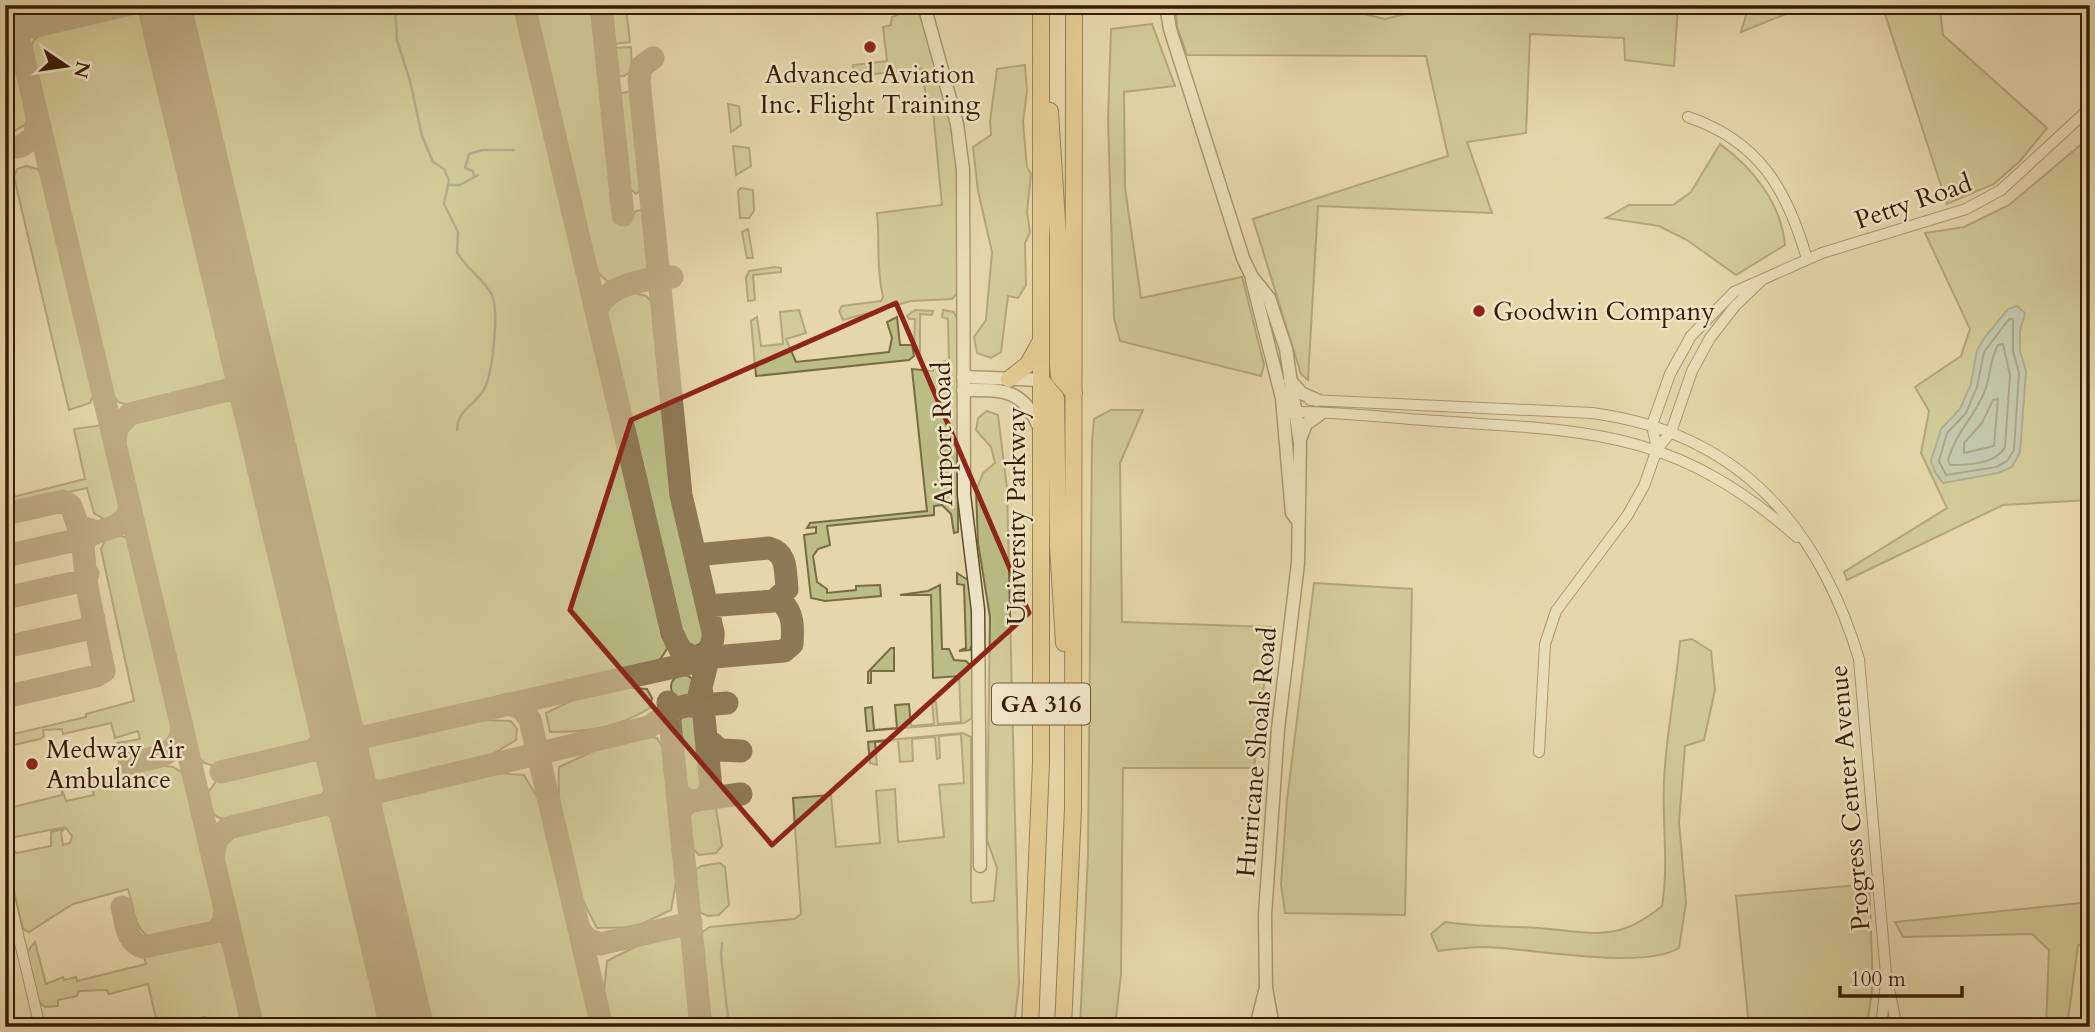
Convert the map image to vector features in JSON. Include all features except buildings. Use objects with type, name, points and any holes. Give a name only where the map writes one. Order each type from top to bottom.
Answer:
[{"type":"highway","name":"University Parkway","points":[[1030,1027],[1039,865],[1041,5]]},
{"type":"highway","name":"GA 316","points":[[1063,1027],[1071,869],[1073,718],[1074,5]]},
{"type":"highway","points":[[1041,60],[1049,101],[1055,184],[1059,376],[1074,393]]},
{"type":"highway","points":[[1009,379],[1028,364],[1041,338]]},
{"type":"highway","points":[[1041,380],[1056,398],[1058,546],[1067,682],[1073,718]]},
{"type":"street","name":"Airport Road","points":[[924,5],[962,150],[964,495],[979,629],[980,866]]},
{"type":"street","name":"Hurricane Shoals Road","points":[[1166,5],[1170,29],[1252,276],[1256,306],[1300,443],[1298,563],[1278,729],[1265,915],[1266,988],[1273,1027]]},
{"type":"street","name":"Petty Road","points":[[1652,425],[1670,374],[1691,336],[1734,292],[1807,259],[1966,209],[2001,190],[2090,108]]},
{"type":"street","points":[[1688,117],[1712,125],[1754,153],[1772,176],[1787,204],[1807,259]]},
{"type":"street","name":"Hurricane Shoals Road","points":[[1252,276],[1269,298],[1286,349],[1290,380],[1288,405],[1292,513],[1298,521]]},
{"type":"street","name":"Petty Road","points":[[1539,752],[1545,645],[1556,611],[1627,516],[1644,486],[1657,449],[1671,432],[1692,371],[1710,338],[1735,306],[1764,278]]},
{"type":"street","points":[[963,355],[976,371],[988,378]]},
{"type":"street","points":[[963,384],[988,378],[1041,380]]},
{"type":"street","points":[[1290,380],[1301,393],[1317,400]]},
{"type":"street","points":[[963,384],[1009,392],[1031,411],[1041,432]]},
{"type":"street","points":[[1288,405],[1317,400],[1592,413],[1652,425],[1731,463],[1786,512],[1805,545]]},
{"type":"street","points":[[1288,405],[1320,414],[1541,428],[1617,438],[1671,454],[1716,475],[1757,503],[1805,545]]},
{"type":"street","points":[[1300,443],[1302,429],[1320,414]]},
{"type":"street","points":[[1652,425],[1657,449]]},
{"type":"street","name":"Progress Center Avenue","points":[[1805,545],[1835,591],[1859,659],[1886,975],[1897,1027]]},
{"type":"street","points":[[5,880],[40,1027]]},
{"type":"street","name":"Progress Center Avenue","points":[[1881,1027],[1886,975]]},
{"type":"street","name":"Hurricane Shoals Road","points":[[1256,1027],[1266,988]]},
{"type":"highlighted area","points":[[896,303],[1029,613],[772,845],[570,610],[631,420]]},
{"type":"green space","points":[[19,5],[94,5],[35,18],[26,15]]},
{"type":"green space","points":[[184,5],[518,5],[666,634],[667,649],[659,661],[373,728],[363,727],[353,719]]},
{"type":"green space","points":[[531,5],[593,5],[602,66],[614,65],[614,48],[631,47],[632,71],[624,76],[603,77],[616,215],[630,214],[631,217],[636,211],[642,210],[649,224],[650,257],[644,272],[638,277],[620,282],[607,281],[596,271]]},
{"type":"green space","points":[[608,5],[674,5],[626,8],[630,42],[613,44]]},
{"type":"green space","points":[[867,5],[919,5],[953,129],[957,172],[958,292],[952,299],[911,301],[843,320],[839,311],[842,306],[881,301],[883,297],[877,213],[942,205],[933,111],[928,111],[922,69],[864,75],[854,71],[853,65],[887,61],[883,27],[891,25],[892,17],[897,15],[896,9],[869,13]]},
{"type":"green space","points":[[1175,5],[1325,5],[1385,19],[1441,5],[1678,5],[1674,66],[1625,60],[1624,38],[1530,34],[1526,133],[1467,142],[1492,213],[1318,206],[1308,380],[1301,374],[1253,219],[1448,156],[1426,56],[1187,55],[1177,27]]},
{"type":"green space","points":[[1714,5],[1808,5],[1741,32],[1747,12]]},
{"type":"green space","points":[[1882,5],[1955,5],[1940,10],[1943,35],[2047,128],[2020,161],[1994,184],[1947,204]]},
{"type":"green space","points":[[130,12],[139,13],[150,23],[233,373],[228,382],[128,405],[118,402],[111,391],[30,50],[34,40],[42,33]]},
{"type":"green space","points":[[1152,24],[1175,86],[1124,92],[1125,188],[1141,298],[1242,277],[1264,365],[1261,376],[1120,341],[1114,318],[1108,119],[1111,29]]},
{"type":"green space","points":[[5,45],[20,70],[27,107],[25,125],[10,133],[5,130]]},
{"type":"green space","points":[[1025,65],[1027,91],[1023,122],[1027,167],[1031,174],[1027,212],[1030,232],[1025,243],[1026,285],[1018,298],[1008,296],[1001,352],[991,358],[977,353],[974,337],[986,320],[992,252],[978,191],[973,147],[991,135],[990,121],[997,69]]},
{"type":"green space","points":[[631,91],[636,99],[645,178],[645,186],[636,194],[628,187],[618,94]]},
{"type":"green space","points":[[728,104],[739,106],[741,125],[731,132]]},
{"type":"green space","points":[[2090,137],[2090,500],[2003,505],[1847,580],[1844,572],[1947,508],[1921,453],[1929,411],[1915,387],[1961,356],[1970,329],[1925,233],[1964,227],[2009,205]]},
{"type":"green space","points":[[1720,144],[1744,164],[1763,188],[1778,215],[1785,245],[1736,275],[1687,240],[1659,226],[1606,218],[1629,205],[1673,205],[1691,192]]},
{"type":"green space","points":[[733,146],[749,148],[751,166],[736,175]]},
{"type":"green space","points":[[26,166],[37,169],[44,176],[95,392],[90,403],[69,410],[14,177],[17,169]]},
{"type":"green space","points":[[741,188],[753,190],[754,211],[749,218],[740,218],[738,191]]},
{"type":"green space","points":[[748,229],[753,258],[747,258],[742,232]]},
{"type":"green space","points":[[781,268],[781,272],[753,275],[755,300],[748,301],[746,278],[749,271]]},
{"type":"green space","points":[[634,293],[646,296],[657,307],[676,509],[705,631],[701,643],[690,647],[681,637],[607,322],[608,310],[613,302]]},
{"type":"green space","points":[[799,310],[806,333],[786,339],[796,362],[889,352],[892,338],[887,322],[897,317],[900,345],[912,345],[914,356],[909,360],[756,376],[751,321],[757,317],[761,346],[783,344],[780,312]]},
{"type":"green space","points":[[915,310],[933,311],[932,315],[920,314],[920,351],[914,347],[915,319],[909,319],[907,316]]},
{"type":"green space","points":[[943,310],[954,312],[957,319],[958,532],[954,533],[951,514],[942,505],[934,506],[934,515],[827,526],[830,545],[818,549],[813,556],[817,582],[827,589],[827,593],[856,590],[856,586],[880,585],[881,596],[825,601],[811,598],[804,535],[816,533],[816,527],[807,528],[810,523],[927,511],[912,369],[933,371],[933,365],[949,360],[948,319],[942,317]]},
{"type":"green space","points":[[230,398],[239,403],[316,728],[312,737],[303,745],[215,766],[204,763],[196,754],[122,440],[128,426],[137,420]]},
{"type":"green space","points":[[1111,410],[1143,410],[1120,463],[1122,622],[1271,627],[1254,768],[1123,768],[1121,974],[1115,1027],[1080,1027],[1088,854],[1092,442],[1094,419]]},
{"type":"green space","points":[[987,411],[998,415],[1007,488],[1019,984],[1014,1027],[708,1027],[699,934],[710,927],[794,919],[801,914],[793,798],[831,795],[836,847],[880,843],[876,791],[895,789],[898,842],[944,837],[939,785],[964,783],[961,734],[939,736],[940,758],[937,759],[935,737],[912,739],[913,761],[900,762],[898,740],[875,742],[877,765],[870,763],[868,742],[963,733],[971,737],[971,901],[994,901],[997,868],[987,840],[990,617],[978,543],[976,490],[983,473],[995,463],[991,447],[976,430],[978,418]]},
{"type":"green space","points":[[103,425],[121,502],[116,517],[105,520],[94,513],[87,488],[5,506],[5,499],[85,479],[74,429]]},
{"type":"green space","points":[[117,534],[127,538],[131,545],[175,728],[159,746],[120,758],[117,743],[140,739],[138,731],[115,738],[111,723],[63,734],[62,729],[43,730],[44,736],[40,739],[5,747],[5,736],[86,717],[86,714],[134,701],[101,549],[107,537]]},
{"type":"green space","points":[[957,573],[968,580],[974,626],[970,650],[959,651],[966,648],[964,585],[957,584]]},
{"type":"green space","points":[[1314,583],[1412,589],[1405,915],[1285,913],[1281,885],[1287,800]]},
{"type":"green space","points":[[940,585],[942,649],[949,649],[954,660],[966,661],[973,668],[972,718],[964,723],[867,731],[865,708],[872,707],[874,730],[897,728],[895,705],[909,704],[911,726],[934,724],[932,702],[936,702],[938,724],[961,722],[959,676],[933,678],[931,595],[900,595],[928,591]]},
{"type":"green space","points":[[1692,639],[1711,651],[1715,690],[1704,740],[1685,746],[1679,822],[1686,903],[1679,948],[1662,954],[1615,958],[1487,947],[1438,951],[1431,934],[1445,922],[1603,933],[1631,926],[1662,906],[1667,746],[1680,641]]},
{"type":"green space","points":[[894,648],[894,671],[871,671],[871,683],[868,683],[868,672]]},
{"type":"green space","points":[[683,675],[691,679],[695,687],[691,695],[683,699],[675,695],[671,687],[675,679]]},
{"type":"green space","points":[[619,687],[647,689],[652,698],[650,708],[602,728],[550,732],[546,713],[581,696]]},
{"type":"green space","points":[[688,713],[697,719],[704,788],[696,795],[687,793],[684,787],[678,724],[683,715]]},
{"type":"green space","points":[[483,720],[511,721],[517,729],[516,740],[491,755],[382,783],[366,775],[361,756],[371,744]]},
{"type":"green space","points":[[643,736],[657,738],[666,753],[678,871],[671,910],[635,927],[597,928],[579,891],[567,850],[560,808],[559,767],[600,748]]},
{"type":"green space","points":[[310,759],[322,765],[327,776],[328,785],[319,798],[231,819],[220,818],[213,813],[207,794],[217,780]]},
{"type":"green space","points":[[151,764],[173,767],[186,775],[218,913],[216,922],[151,938],[137,923],[128,889],[73,904],[29,932],[23,929],[5,853],[11,848],[17,853],[51,846],[51,832],[64,829],[61,833],[63,845],[70,843],[72,836],[65,827],[5,839],[5,809],[62,795],[62,789],[66,801],[94,795],[89,781]]},
{"type":"green space","points":[[494,773],[524,775],[540,802],[595,1027],[426,1027],[375,814],[380,802],[388,796]]},
{"type":"green space","points":[[716,808],[722,846],[716,853],[699,855],[690,846],[689,816],[696,809]]},
{"type":"green space","points":[[320,813],[332,816],[339,824],[387,1027],[261,1027],[220,856],[222,843],[231,834]]},
{"type":"green space","points":[[720,863],[725,867],[729,905],[719,915],[708,916],[697,911],[694,871],[701,866]]},
{"type":"green space","points":[[1869,884],[1873,983],[1867,1027],[1749,1027],[1736,896]]},
{"type":"green space","points":[[2090,902],[2090,947],[2078,945],[2067,1027],[2046,1027],[2049,950],[2032,934],[1903,937],[1895,922]]},
{"type":"green space","points":[[684,933],[694,1027],[611,1027],[604,991],[607,961],[637,946]]},
{"type":"green space","points":[[219,940],[226,949],[244,1027],[208,1027],[205,1017],[158,1027],[148,984],[109,994],[107,990],[79,991],[77,996],[58,1000],[58,1006],[45,1007],[38,1001],[27,952],[35,942],[46,984],[63,977],[64,980],[76,977],[77,981],[146,964],[144,957]]},
{"type":"water","points":[[2017,306],[2025,313],[2020,331],[2020,351],[2026,371],[2020,452],[2012,467],[1998,473],[1943,483],[1931,461],[1941,429],[1960,409],[1971,384],[1977,350],[1985,337],[2008,309]]},
{"type":"waterway","points":[[395,5],[397,40],[410,81],[422,136],[433,162],[444,169],[449,180],[444,204],[458,232],[457,252],[488,289],[494,303],[494,343],[487,383],[460,417],[457,430]]},
{"type":"waterway","points":[[474,177],[473,171],[465,168],[469,154],[482,150],[514,150]]},
{"type":"waterway","points":[[449,185],[460,185],[478,175]]},
{"type":"waterway","points":[[722,943],[729,1027]]},
{"type":"taxiway","points":[[11,5],[253,1027]]},
{"type":"taxiway","points":[[5,33],[127,5]]},
{"type":"taxiway","points":[[152,5],[162,12],[169,26]]},
{"type":"taxiway","points":[[524,5],[672,633],[681,651],[702,661]]},
{"type":"taxiway","points":[[601,5],[623,215]]},
{"type":"taxiway","points":[[333,714],[344,731],[364,737],[692,663],[705,655],[710,647],[713,632],[681,495],[639,80],[641,67],[653,58]]},
{"type":"taxiway","points":[[7,149],[21,146],[34,137],[38,119]]},
{"type":"taxiway","points":[[596,311],[601,302],[618,289],[650,279],[672,277]]},
{"type":"taxiway","points":[[228,390],[244,377],[247,355]]},
{"type":"taxiway","points":[[115,444],[117,427],[130,414],[228,390],[247,394],[260,410]]},
{"type":"taxiway","points":[[5,514],[63,501],[71,506],[78,526],[94,531]]},
{"type":"taxiway","points":[[5,556],[72,541],[116,526],[127,517],[130,506]]},
{"type":"taxiway","points":[[5,697],[96,676],[104,671],[87,587],[83,547],[85,540],[94,531]]},
{"type":"taxiway","points":[[695,555],[769,548],[775,550],[783,559],[787,589],[774,601],[707,606]]},
{"type":"taxiway","points":[[5,598],[82,581],[88,574]]},
{"type":"taxiway","points":[[695,663],[714,657],[784,651],[792,644],[792,621],[781,601],[774,601]]},
{"type":"taxiway","points":[[5,647],[83,630],[91,626],[94,619]]},
{"type":"taxiway","points":[[364,737],[349,752],[346,772],[357,786],[378,792],[649,727],[674,709],[697,703],[711,648]]},
{"type":"taxiway","points":[[677,790],[686,799],[697,800],[705,798],[711,788],[701,686]]},
{"type":"taxiway","points":[[668,702],[701,1027]]},
{"type":"taxiway","points":[[691,706],[727,703]]},
{"type":"taxiway","points":[[507,704],[522,708],[530,720],[602,1027]]},
{"type":"taxiway","points":[[221,772],[314,750],[329,735],[333,714]]},
{"type":"taxiway","points":[[129,763],[172,750],[181,736],[182,725]]},
{"type":"taxiway","points":[[706,738],[720,750],[741,751]]},
{"type":"taxiway","points":[[703,799],[741,794]]},
{"type":"taxiway","points":[[213,859],[216,840],[228,828],[326,804],[346,809],[360,828]]},
{"type":"taxiway","points":[[122,907],[130,937],[143,947],[215,932],[223,923],[225,910]]},
{"type":"taxiway","points":[[579,928],[586,938],[600,944],[691,923]]},
{"type":"runway","points":[[164,5],[407,1027]]},
{"type":"place","name":"Advanced Aviation Inc. Flight Training","points":[[870,47]]},
{"type":"place","name":"Goodwin Company","points":[[1479,311]]},
{"type":"place","name":"Medway Air Ambulance","points":[[32,764]]}]
